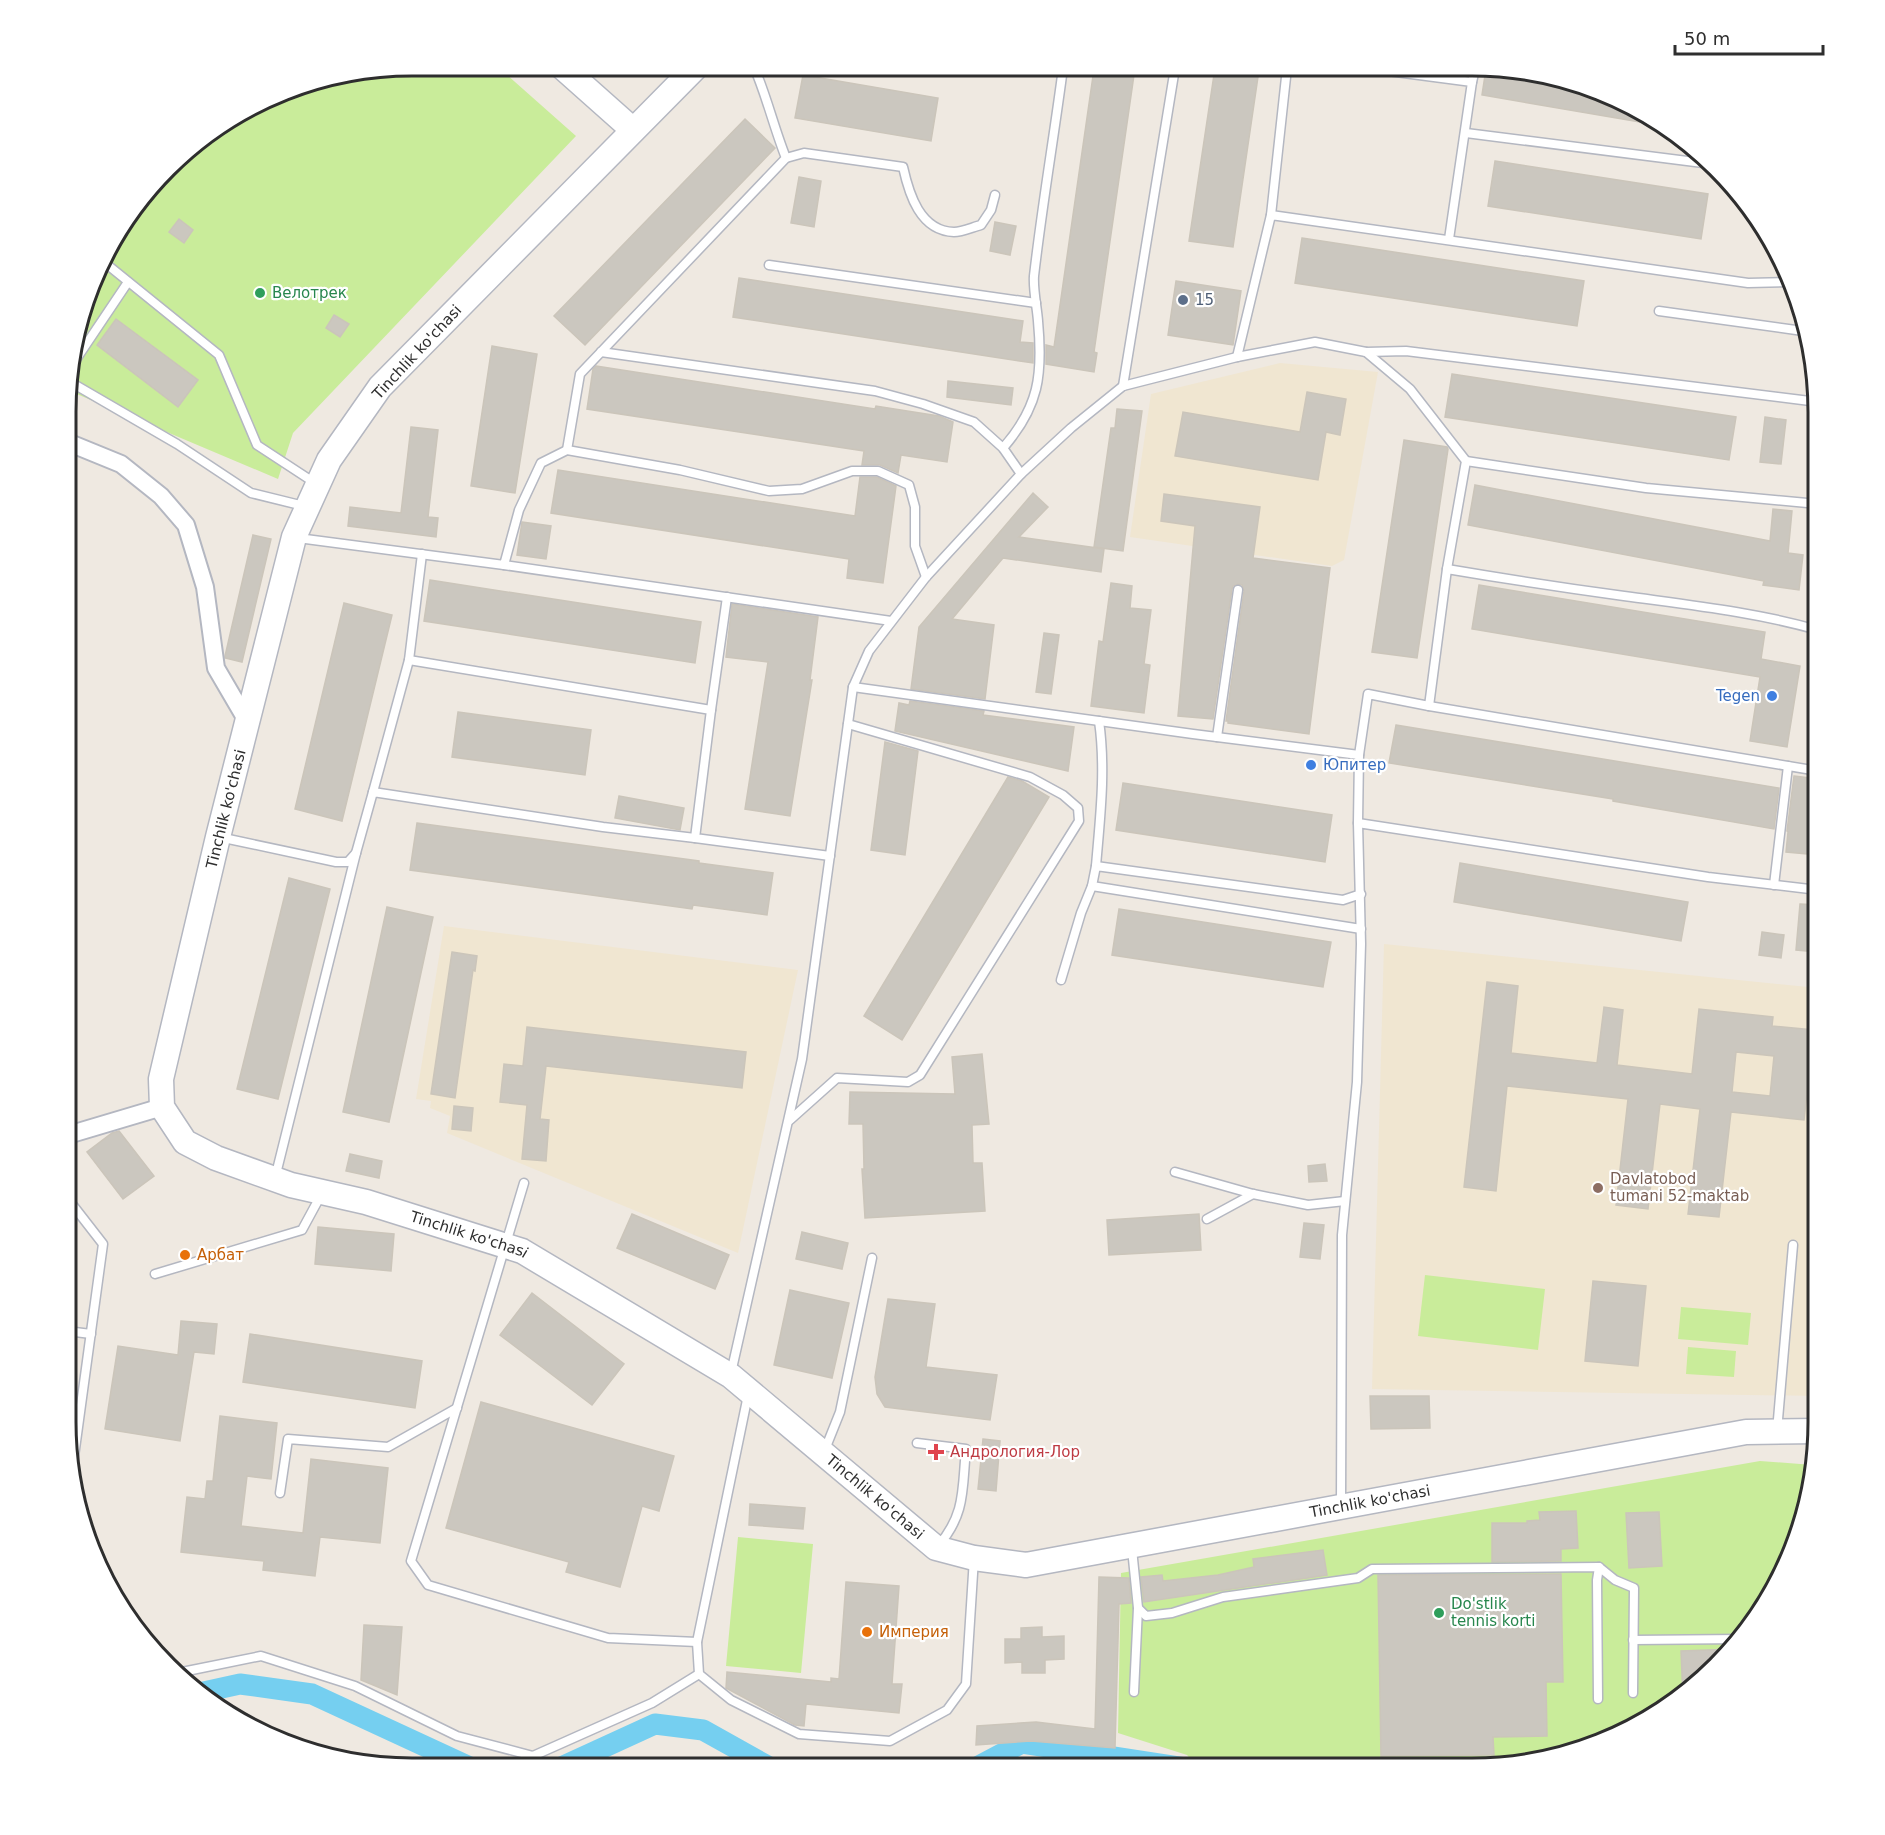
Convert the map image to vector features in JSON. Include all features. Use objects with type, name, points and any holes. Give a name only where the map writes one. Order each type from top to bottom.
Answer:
[{"type":"street","points":[[572,76],[633,130]]},
{"type":"street","name":"Tinchlik ko'chasi","points":[[684,76],[380,387],[329,460],[294,537],[218,837],[161,1079],[162,1107],[185,1142],[216,1158],[275,1179],[366,1202],[522,1251],[740,1384],[936,1548],[974,1558],[1026,1565],[1746,1432],[1808,1431]]},
{"type":"street","points":[[76,446],[121,464],[161,496],[186,525],[205,587],[216,668],[247,721]]},
{"type":"street","points":[[76,1133],[162,1107]]},
{"type":"lane","points":[[758,76],[786,158]]},
{"type":"lane","points":[[1003,448],[1029,413],[1036,391],[1041,346],[1034,279],[1063,76]]},
{"type":"lane","points":[[1123,386],[1174,76]]},
{"type":"lane","points":[[1237,357],[1271,215],[1286,76]]},
{"type":"lane","points":[[1427,76],[1473,82]]},
{"type":"lane","points":[[1449,239],[1474,76]]},
{"type":"lane","points":[[1466,133],[1696,162]]},
{"type":"lane","points":[[567,450],[580,374],[786,158],[804,153],[903,166],[909,190],[920,213],[935,227],[955,232],[981,225],[991,210],[995,195]]},
{"type":"lane","points":[[1271,215],[1449,239],[1633,268],[1748,283],[1782,282]]},
{"type":"lane","points":[[769,265],[1036,303]]},
{"type":"lane","points":[[110,267],[219,355],[256,445],[318,485]]},
{"type":"lane","points":[[83,348],[128,282]]},
{"type":"lane","points":[[1659,311],[1798,330]]},
{"type":"lane","points":[[974,1558],[966,1684],[947,1710],[890,1741],[799,1734],[731,1700],[699,1674],[697,1642],[740,1384],[802,1059],[853,687],[869,651],[926,577],[1022,474],[1071,428],[1123,386],[1237,357],[1315,342],[1366,352],[1406,351],[1808,401]]},
{"type":"lane","points":[[601,352],[875,392],[923,404],[974,422],[1003,448],[1022,474]]},
{"type":"lane","points":[[1366,352],[1410,389],[1466,461],[1646,488],[1808,503]]},
{"type":"lane","points":[[77,386],[177,444],[251,492],[308,507]]},
{"type":"lane","points":[[504,565],[519,510],[541,463],[567,450],[681,470],[769,491],[802,489],[852,471],[878,471],[909,485],[915,507],[915,546],[926,577]]},
{"type":"lane","points":[[1429,706],[1466,461]]},
{"type":"lane","points":[[294,537],[891,621]]},
{"type":"lane","points":[[275,1179],[356,853],[409,660],[422,554]]},
{"type":"lane","points":[[1448,569],[1547,586],[1716,609],[1808,627]]},
{"type":"lane","points":[[1217,737],[1238,590]]},
{"type":"lane","points":[[695,838],[728,597]]},
{"type":"lane","points":[[409,660],[711,710]]},
{"type":"lane","points":[[853,687],[1359,755]]},
{"type":"lane","points":[[1341,1506],[1342,1235],[1357,1082],[1361,929],[1359,755],[1368,694],[1808,769]]},
{"type":"lane","points":[[1061,980],[1081,913],[1092,886],[1096,866],[1103,785],[1099,721]]},
{"type":"lane","points":[[789,1120],[837,1078],[908,1082],[920,1075],[1079,821],[1078,808],[1063,795],[1030,777],[848,724]]},
{"type":"lane","points":[[1774,885],[1788,766]]},
{"type":"lane","points":[[373,792],[603,827],[830,856]]},
{"type":"lane","points":[[1358,823],[1708,877],[1808,889]]},
{"type":"lane","points":[[218,837],[336,862],[348,862],[356,853]]},
{"type":"lane","points":[[1096,866],[1343,900],[1361,894]]},
{"type":"lane","points":[[1092,886],[1361,929]]},
{"type":"lane","points":[[1175,1172],[1254,1194],[1308,1205],[1346,1201]]},
{"type":"lane","points":[[524,1183],[411,1561],[428,1585],[608,1638],[697,1642]]},
{"type":"lane","points":[[155,1274],[302,1230],[322,1192]]},
{"type":"lane","points":[[1207,1219],[1254,1194]]},
{"type":"lane","points":[[76,1209],[103,1244],[77,1437]]},
{"type":"lane","points":[[1777,1431],[1793,1245]]},
{"type":"lane","points":[[823,1454],[840,1412],[873,1258]]},
{"type":"lane","points":[[76,1332],[91,1334]]},
{"type":"lane","points":[[280,1493],[288,1439],[388,1447],[457,1408]]},
{"type":"lane","points":[[917,1443],[966,1449],[960,1509],[951,1531],[936,1548]]},
{"type":"lane","points":[[1132,1545],[1137,1608],[1134,1692]]},
{"type":"lane","points":[[1137,1608],[1146,1616],[1172,1613],[1223,1597],[1358,1578],[1372,1569],[1599,1567],[1615,1580],[1634,1587],[1633,1693]]},
{"type":"lane","points":[[1598,1699],[1597,1580],[1599,1567]]},
{"type":"lane","points":[[1633,1640],[1729,1639]]},
{"type":"lane","points":[[186,1670],[261,1656],[355,1686],[457,1736],[533,1756],[652,1703],[699,1674]]},
{"type":"shaded area","points":[[1280,363],[1378,372],[1344,560],[1332,566],[1130,537],[1151,394]]},
{"type":"shaded area","points":[[444,926],[798,970],[738,1253],[447,1133],[450,1116],[430,1108],[431,1101],[416,1099]]},
{"type":"shaded area","name":"Davlatobod tumani 52-maktab","points":[[1384,944],[1808,987],[1808,1396],[1372,1389]]},
{"type":"green space","name":"Велотрек","points":[[413,76],[508,76],[576,136],[293,433],[278,479],[77,394],[79,369],[88,326],[111,264],[133,226],[175,175],[226,133],[264,111],[305,94],[369,79]]},
{"type":"green space","points":[[1425,1275],[1545,1289],[1538,1350],[1418,1336]]},
{"type":"green space","points":[[1681,1307],[1751,1313],[1748,1345],[1678,1339]]},
{"type":"green space","points":[[1688,1347],[1736,1351],[1734,1377],[1686,1374]]},
{"type":"green space","name":"Do'stlik tennis korti","points":[[1760,1461],[1806,1464],[1791,1530],[1774,1571],[1752,1609],[1710,1660],[1659,1702],[1621,1724],[1580,1741],[1516,1756],[1494,1758],[1190,1758],[1187,1755],[1118,1733],[1121,1573]]},
{"type":"green space","points":[[738,1537],[813,1544],[801,1673],[726,1666]]},
{"type":"building","points":[[803,76],[938,98],[931,141],[795,118]]},
{"type":"building","points":[[1093,76],[1134,76],[1094,352],[1097,353],[1094,372],[1046,364],[1046,345],[1054,347]]},
{"type":"building","points":[[1214,76],[1258,76],[1233,247],[1189,241]]},
{"type":"building","points":[[1485,77],[1516,79],[1580,94],[1621,111],[1640,122],[1482,95]]},
{"type":"building","points":[[745,119],[775,148],[585,345],[554,316]]},
{"type":"building","points":[[1495,161],[1708,194],[1701,239],[1488,206]]},
{"type":"building","points":[[799,177],[821,181],[814,227],[791,223]]},
{"type":"building","points":[[179,219],[193,230],[184,243],[169,232]]},
{"type":"building","points":[[995,222],[1016,226],[1010,255],[990,251]]},
{"type":"building","points":[[1302,238],[1584,281],[1577,326],[1295,283]]},
{"type":"building","points":[[739,278],[1023,321],[1020,342],[1033,343],[1033,363],[733,317]]},
{"type":"building","points":[[1176,281],[1241,291],[1233,345],[1168,335]]},
{"type":"building","points":[[334,315],[349,324],[340,337],[326,328]]},
{"type":"building","points":[[116,319],[198,380],[178,407],[97,345]]},
{"type":"building","points":[[492,346],[537,354],[515,493],[471,486]]},
{"type":"building","points":[[596,366],[875,409],[876,406],[939,416],[953,422],[947,462],[901,455],[898,473],[880,465],[862,465],[864,451],[587,409],[593,369]]},
{"type":"building","points":[[1452,374],[1736,417],[1729,460],[1445,417]]},
{"type":"building","points":[[948,381],[1013,388],[1011,405],[947,397]]},
{"type":"building","points":[[1307,392],[1346,399],[1340,435],[1326,432],[1318,480],[1175,456],[1183,412],[1300,432]]},
{"type":"building","points":[[1117,409],[1142,411],[1123,551],[1094,547],[1111,428],[1115,428]]},
{"type":"building","points":[[1765,417],[1786,420],[1781,464],[1760,462]]},
{"type":"building","points":[[411,427],[438,430],[428,517],[438,518],[436,537],[348,526],[350,507],[401,513]]},
{"type":"building","points":[[1404,440],[1448,449],[1417,658],[1372,652]]},
{"type":"building","points":[[558,470],[855,516],[860,477],[877,477],[896,486],[883,583],[847,578],[849,559],[551,513]]},
{"type":"building","points":[[1475,485],[1770,541],[1773,509],[1792,511],[1788,553],[1803,555],[1799,590],[1763,585],[1764,581],[1468,525]]},
{"type":"building","points":[[1033,493],[1048,507],[1019,537],[1104,549],[1101,572],[1003,558],[952,619],[994,625],[985,699],[911,689],[919,627]]},
{"type":"building","points":[[1164,494],[1260,507],[1253,558],[1330,568],[1309,734],[1226,721],[1244,591],[1242,585],[1238,584],[1232,589],[1213,719],[1178,716],[1195,526],[1161,521]]},
{"type":"building","points":[[522,522],[551,526],[546,559],[517,555]]},
{"type":"building","points":[[253,535],[271,539],[242,662],[225,658],[225,656]]},
{"type":"building","points":[[430,580],[701,622],[695,663],[424,621]]},
{"type":"building","points":[[1111,583],[1132,586],[1130,608],[1151,610],[1144,664],[1150,665],[1144,713],[1091,706],[1099,641],[1103,642]]},
{"type":"building","points":[[1479,585],[1765,632],[1761,659],[1800,666],[1787,747],[1750,741],[1760,677],[1472,629]]},
{"type":"building","points":[[344,603],[392,615],[342,821],[295,809]]},
{"type":"building","points":[[732,604],[818,617],[810,680],[812,680],[790,816],[745,809],[768,662],[726,657]]},
{"type":"building","points":[[1044,633],[1059,635],[1051,694],[1036,692]]},
{"type":"building","points":[[910,701],[984,711],[983,715],[1074,727],[1068,771],[895,731],[899,703],[909,705]]},
{"type":"building","points":[[458,712],[591,730],[585,775],[452,757]]},
{"type":"building","points":[[1396,725],[1779,788],[1774,829],[1613,801],[1613,799],[1389,763]]},
{"type":"building","points":[[885,742],[918,751],[905,855],[871,850]]},
{"type":"building","points":[[1794,776],[1808,778],[1808,854],[1786,852]]},
{"type":"building","points":[[1008,777],[1022,781],[1049,797],[902,1040],[864,1016]]},
{"type":"building","points":[[1123,783],[1332,815],[1325,862],[1116,830]]},
{"type":"building","points":[[619,796],[684,808],[680,830],[615,818]]},
{"type":"building","points":[[417,823],[773,873],[767,915],[693,905],[692,909],[410,870]]},
{"type":"building","points":[[1460,863],[1688,902],[1681,941],[1454,902]]},
{"type":"building","points":[[289,878],[330,889],[278,1099],[237,1089]]},
{"type":"building","points":[[1800,904],[1808,904],[1808,951],[1796,950]]},
{"type":"building","points":[[387,907],[433,917],[389,1122],[343,1112]]},
{"type":"building","points":[[1119,909],[1331,942],[1323,987],[1112,955]]},
{"type":"building","points":[[1762,932],[1784,935],[1781,958],[1759,955]]},
{"type":"building","points":[[452,952],[477,956],[475,971],[473,970],[455,1098],[431,1094]]},
{"type":"building","points":[[1487,982],[1518,986],[1511,1053],[1597,1063],[1604,1007],[1623,1010],[1617,1065],[1692,1074],[1699,1009],[1773,1017],[1772,1026],[1808,1029],[1808,1084],[1804,1120],[1731,1112],[1719,1217],[1688,1214],[1700,1109],[1660,1104],[1648,1209],[1616,1205],[1628,1099],[1507,1086],[1496,1191],[1464,1187]],"holes":[[[1736,1052],[1774,1056],[1770,1096],[1732,1092]]]},
{"type":"building","points":[[527,1027],[746,1052],[742,1088],[546,1066],[540,1119],[549,1120],[546,1161],[522,1159],[527,1105],[500,1102],[504,1064],[523,1066]]},
{"type":"building","points":[[982,1054],[989,1124],[972,1125],[973,1163],[982,1163],[985,1211],[865,1218],[862,1169],[864,1169],[863,1124],[849,1124],[850,1092],[955,1094],[952,1057]]},
{"type":"building","points":[[454,1106],[473,1108],[471,1131],[452,1129]]},
{"type":"building","points":[[119,1131],[154,1176],[123,1199],[87,1152],[112,1133]]},
{"type":"building","points":[[350,1154],[382,1161],[379,1178],[346,1171]]},
{"type":"building","points":[[1325,1164],[1327,1181],[1309,1182],[1308,1166]]},
{"type":"building","points":[[632,1214],[729,1255],[715,1289],[617,1248]]},
{"type":"building","points":[[1199,1214],[1201,1250],[1109,1255],[1107,1220]]},
{"type":"building","points":[[1304,1223],[1324,1225],[1320,1259],[1300,1257]]},
{"type":"building","points":[[318,1227],[394,1234],[391,1271],[315,1264]]},
{"type":"building","points":[[802,1232],[848,1243],[842,1269],[796,1259]]},
{"type":"building","points":[[1593,1281],[1646,1286],[1638,1366],[1585,1361]]},
{"type":"building","points":[[790,1290],[849,1303],[832,1378],[774,1365]]},
{"type":"building","points":[[532,1293],[624,1364],[592,1405],[500,1335]]},
{"type":"building","points":[[888,1299],[935,1304],[926,1367],[997,1375],[990,1420],[885,1407],[877,1394],[875,1377]]},
{"type":"building","points":[[181,1321],[217,1324],[214,1354],[194,1352],[180,1441],[105,1429],[118,1346],[178,1355]]},
{"type":"building","points":[[250,1334],[422,1361],[415,1408],[243,1382]]},
{"type":"building","points":[[1370,1396],[1429,1396],[1430,1428],[1371,1429]]},
{"type":"building","points":[[481,1402],[674,1456],[659,1511],[642,1506],[620,1587],[566,1572],[569,1562],[446,1528]]},
{"type":"building","points":[[220,1416],[277,1423],[271,1479],[247,1476],[241,1526],[303,1533],[311,1459],[388,1468],[380,1543],[320,1537],[315,1576],[263,1570],[264,1561],[181,1552],[187,1497],[205,1499],[207,1481],[213,1481]]},
{"type":"building","points":[[983,1439],[1000,1441],[996,1491],[978,1489]]},
{"type":"building","points":[[750,1504],[805,1508],[803,1529],[749,1525]]},
{"type":"building","points":[[1576,1511],[1578,1548],[1561,1549],[1561,1561],[1492,1562],[1492,1523],[1527,1523],[1527,1521],[1540,1520],[1539,1512]]},
{"type":"building","points":[[1659,1512],[1662,1566],[1629,1568],[1626,1513]]},
{"type":"building","points":[[1323,1550],[1327,1575],[1144,1602],[1141,1577],[1162,1575],[1163,1581],[1218,1575],[1254,1567],[1253,1559]]},
{"type":"building","points":[[1561,1574],[1563,1682],[1546,1682],[1547,1736],[1493,1737],[1494,1755],[1381,1756],[1378,1575]]},
{"type":"building","points":[[1099,1577],[1129,1578],[1131,1603],[1119,1604],[1115,1748],[1031,1741],[976,1745],[977,1726],[1036,1722],[1095,1729]]},
{"type":"building","points":[[846,1582],[899,1586],[892,1684],[902,1684],[899,1713],[806,1704],[804,1726],[795,1725],[726,1688],[727,1672],[831,1682],[831,1678],[839,1679]]},
{"type":"building","points":[[364,1625],[402,1627],[397,1695],[361,1680]]},
{"type":"building","points":[[1042,1627],[1042,1637],[1064,1636],[1064,1659],[1045,1660],[1045,1673],[1022,1673],[1022,1662],[1005,1663],[1005,1639],[1021,1639],[1021,1628]]},
{"type":"building","points":[[1720,1650],[1682,1685],[1681,1651]]},
{"type":"waterway","points":[[210,1691],[240,1684],[312,1694],[450,1758]]},
{"type":"waterway","points":[[581,1758],[655,1724],[703,1730],[753,1758]]},
{"type":"waterway","points":[[994,1758],[1022,1743],[1120,1758]]},
{"type":"place","name":"Велотрек","points":[[260,293]]},
{"type":"place","name":"15","points":[[1183,300]]},
{"type":"place","name":"Tegen","points":[[1772,696]]},
{"type":"place","name":"Юпитер","points":[[1311,765]]},
{"type":"place","name":"Davlatobod tumani 52-maktab","points":[[1598,1188]]},
{"type":"place","name":"Арбат","points":[[185,1255]]},
{"type":"place","name":"Андрология-Лор","points":[[936,1452]]},
{"type":"place","name":"Do'stlik tennis korti","points":[[1439,1613]]},
{"type":"place","name":"Империя","points":[[867,1632]]}]
